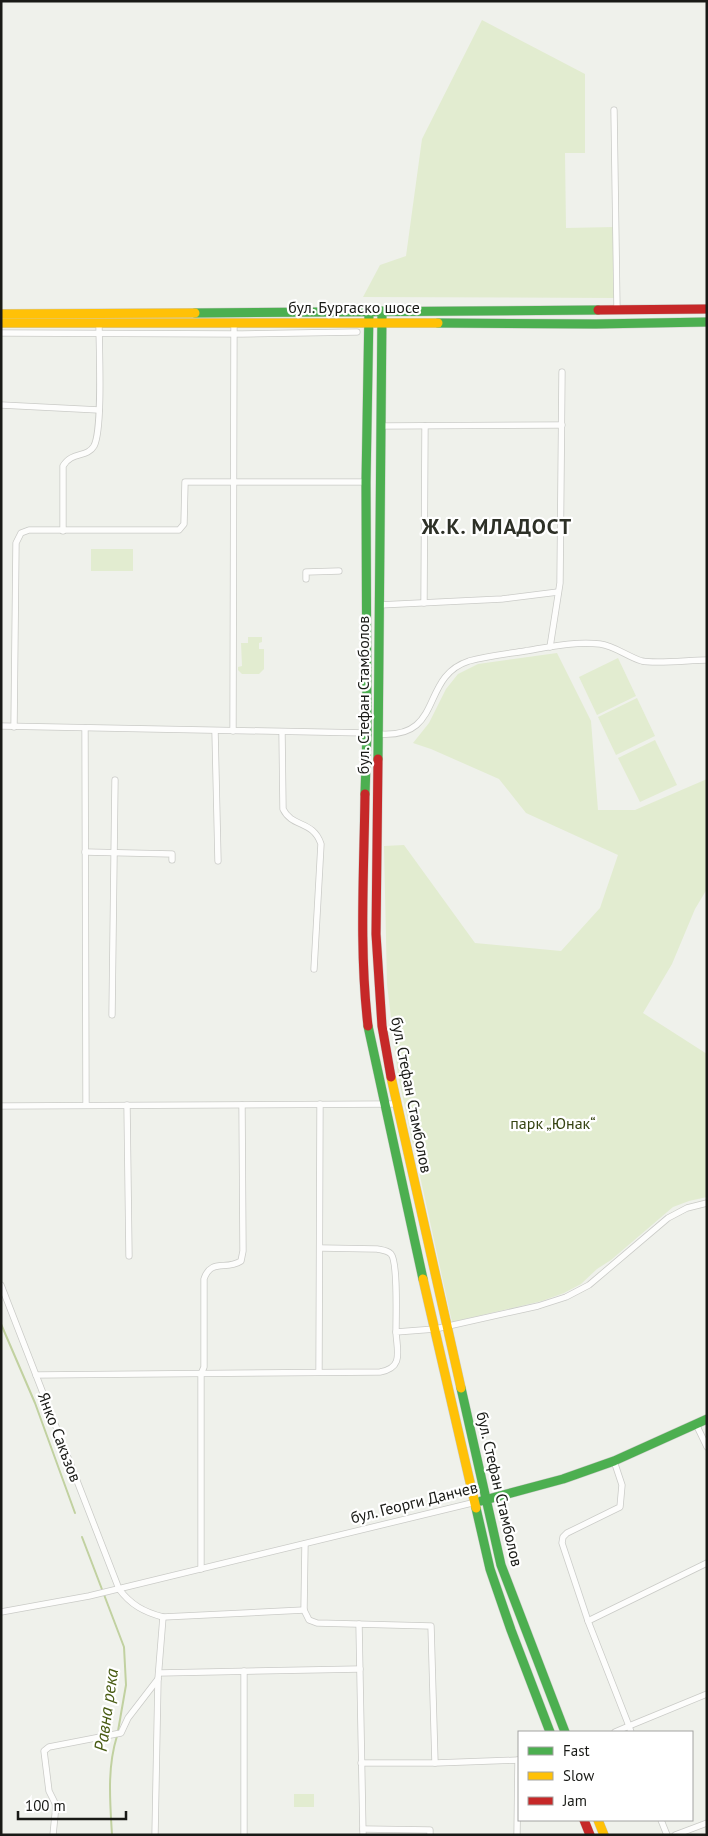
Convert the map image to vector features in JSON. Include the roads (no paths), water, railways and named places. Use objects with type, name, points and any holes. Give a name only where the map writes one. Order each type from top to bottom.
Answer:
[{"type":"main road","name":"бул. Бургаско шосе","points":[[1,314],[707,309]]},
{"type":"main road","name":"бул. Стефан Стамболов","points":[[382,310],[376,934],[382,1026],[396,1104],[501,1565],[565,1731]]},
{"type":"main road","name":"бул. Стефан Стамболов","points":[[369,311],[366,482],[367,734],[362,936],[364,993],[368,1029],[490,1569],[550,1731]]},
{"type":"main road","name":"бул. Бургаско шосе","points":[[1,323],[382,322],[605,324],[707,322]]},
{"type":"main road","points":[[367,734],[379,734]]},
{"type":"main road","name":"бул. Георги Данчев","points":[[476,1502],[563,1479],[614,1461],[707,1419]]},
{"type":"main road","points":[[584,1821],[590,1835]]},
{"type":"main road","points":[[598,1821],[604,1835]]},
{"type":"street","points":[[614,110],[617,309]]},
{"type":"street","points":[[233,731],[234,322]]},
{"type":"street","points":[[63,531],[63,466],[67,460],[90,450],[95,444],[99,410],[98,323]]},
{"type":"street","points":[[1,333],[235,334],[357,332]]},
{"type":"street","points":[[550,647],[560,583],[562,372]]},
{"type":"street","points":[[1,405],[99,410]]},
{"type":"street","points":[[381,426],[562,425]]},
{"type":"street","points":[[424,603],[426,426]]},
{"type":"street","points":[[14,726],[17,539],[21,533],[26,530],[177,531],[184,524],[184,482],[366,482]]},
{"type":"street","points":[[306,579],[306,572],[339,571]]},
{"type":"street","points":[[379,605],[502,599],[558,592]]},
{"type":"street","points":[[379,734],[402,734],[414,728],[423,719],[446,674],[468,662],[490,656],[550,647],[600,644],[644,661],[707,660]]},
{"type":"street","points":[[1,726],[367,734]]},
{"type":"street","points":[[85,728],[86,1105]]},
{"type":"street","points":[[216,730],[218,861]]},
{"type":"street","points":[[282,732],[283,809],[287,816],[318,834],[321,844],[314,969]]},
{"type":"street","points":[[112,1015],[115,780]]},
{"type":"street","points":[[85,852],[172,854],[172,860]]},
{"type":"street","points":[[319,1372],[321,1248],[320,1104]]},
{"type":"street","points":[[1,1106],[396,1104]]},
{"type":"street","points":[[127,1105],[129,1256]]},
{"type":"street","points":[[201,1569],[201,1374],[204,1367],[204,1279],[209,1269],[214,1266],[235,1265],[241,1261],[242,1105]]},
{"type":"street","points":[[396,1332],[435,1329],[538,1306],[566,1297],[589,1285],[668,1218],[687,1208],[707,1204]]},
{"type":"street","points":[[36,1375],[389,1371],[397,1362],[395,1266],[391,1254],[385,1250],[377,1249],[321,1248]]},
{"type":"street","name":"Янко Сакъзов","points":[[1,1285],[119,1588]]},
{"type":"street","points":[[696,1424],[707,1447]]},
{"type":"street","points":[[614,1461],[622,1485],[620,1507],[567,1533],[563,1537],[562,1543],[588,1621],[630,1729],[707,1694]]},
{"type":"street","name":"бул. Георги Данчев","points":[[1,1612],[89,1596],[476,1502]]},
{"type":"street","points":[[305,1544],[304,1610],[306,1618],[312,1622],[431,1626],[435,1763]]},
{"type":"street","points":[[588,1621],[707,1563]]},
{"type":"street","points":[[119,1588],[128,1600],[137,1607],[163,1618],[304,1610]]},
{"type":"street","points":[[155,1835],[159,1676],[163,1618]]},
{"type":"street","points":[[359,1624],[363,1832],[430,1830],[430,1835]]},
{"type":"street","points":[[159,1676],[244,1671],[360,1669]]},
{"type":"street","points":[[244,1671],[244,1835]]},
{"type":"street","points":[[53,1835],[56,1805],[49,1791],[44,1751],[49,1747],[121,1733],[128,1718],[159,1676]]},
{"type":"street","points":[[361,1763],[518,1760],[516,1835]]},
{"type":"street","points":[[661,1821],[667,1835]]},
{"type":"street","points":[[675,1835],[707,1823]]},
{"type":"waterway","name":"Равна река","points":[[1,1324],[35,1403],[75,1513]]},
{"type":"waterway","name":"Равна река","points":[[82,1537],[124,1647],[126,1685],[118,1731]]},
{"type":"waterway","name":"Равна река","points":[[112,1835],[110,1772],[117,1736]]},
{"type":"district","name":"Ж.К. МЛАДОСТ","points":[[497,526]]},
{"type":"park label","name":"парк „Юнак“","points":[[553,1123]]}]
